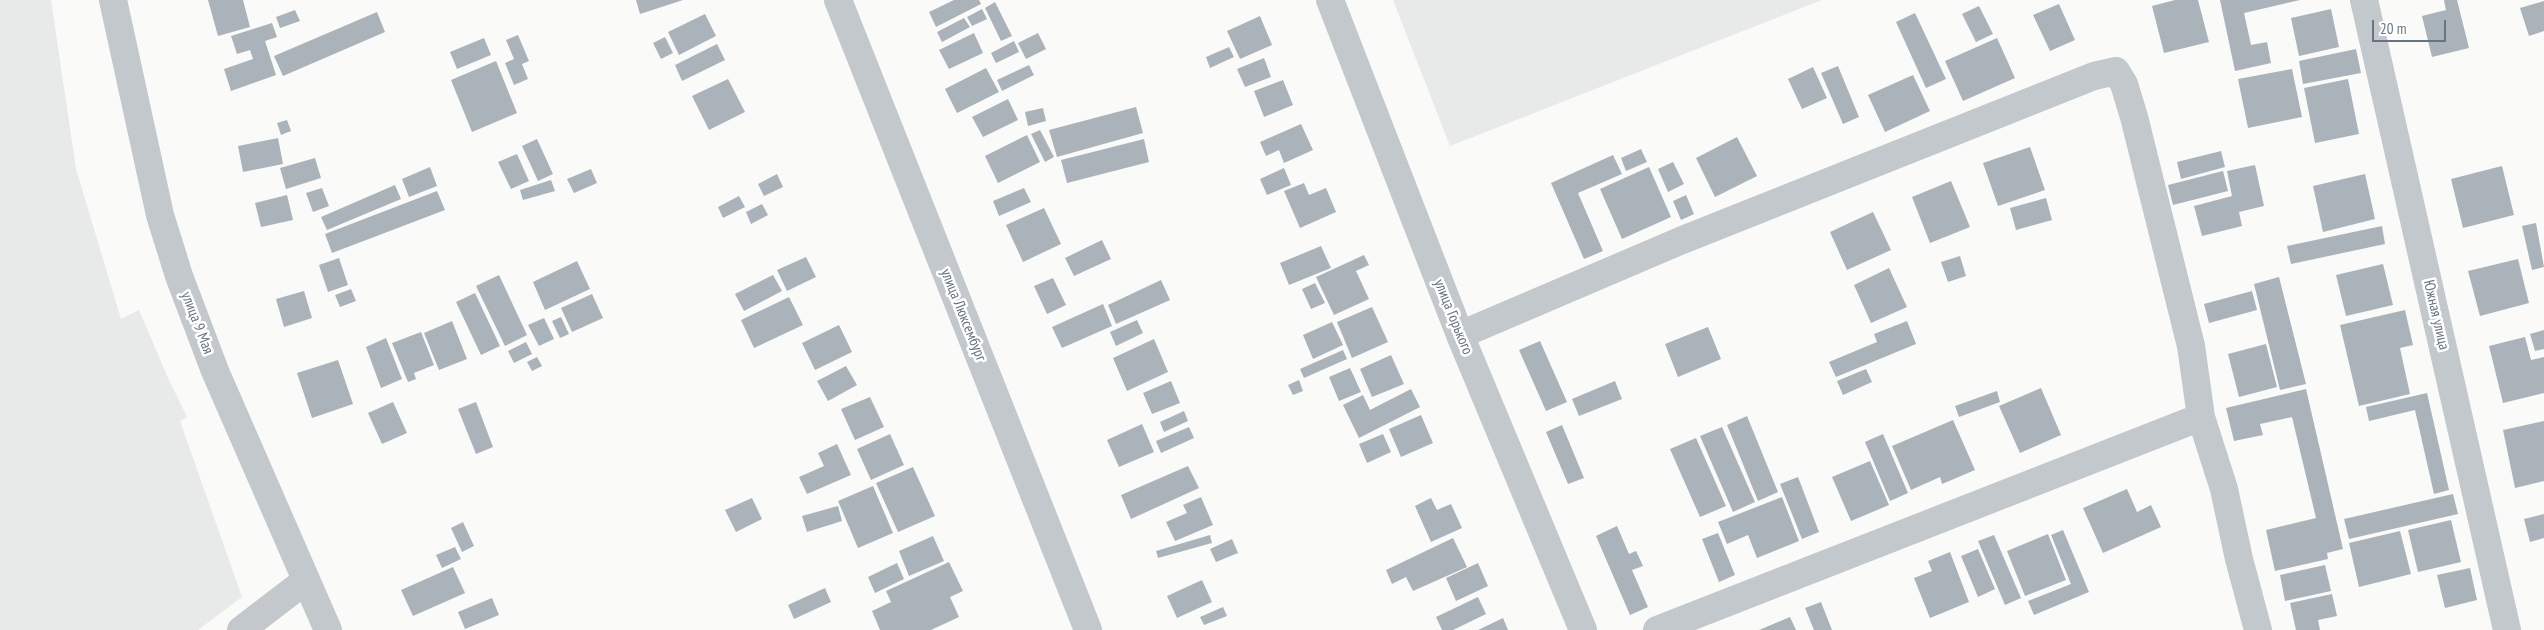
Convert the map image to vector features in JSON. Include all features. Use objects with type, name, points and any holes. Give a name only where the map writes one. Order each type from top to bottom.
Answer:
[{"type":"street","name":"улица 9 Мая","points":[[113,0],[160,215],[179,276],[215,371],[328,630]]},
{"type":"street","name":"улица Люксембург","points":[[838,0],[1088,630]]},
{"type":"street","name":"улица Горького","points":[[1330,0],[1460,335],[1583,630]]},
{"type":"street","name":"Южная улица","points":[[2364,0],[2507,630]]},
{"type":"street","points":[[1460,335],[1689,238],[2094,76],[2116,71],[2124,84],[2134,117],[2191,346],[2201,417],[2224,489],[2239,559],[2258,630]]},
{"type":"street","points":[[1657,630],[2201,417]]},
{"type":"street","points":[[240,630],[306,581]]},
{"type":"shaded area","points":[[0,0],[51,0],[76,169],[121,319],[139,310],[187,417],[180,421],[242,597],[198,630],[0,630]]},
{"type":"shaded area","points":[[1393,0],[1822,0],[1450,146]]},
{"type":"building","points":[[208,0],[243,0],[250,27],[218,36]]},
{"type":"building","points":[[636,0],[683,0],[640,14]]},
{"type":"building","points":[[954,0],[979,0],[981,4],[936,27],[929,12]]},
{"type":"building","points":[[2175,0],[2198,0],[2209,42],[2164,53],[2152,6]]},
{"type":"building","points":[[2220,0],[2300,0],[2244,13],[2251,45],[2267,42],[2271,63],[2235,71]]},
{"type":"building","points":[[2444,0],[2457,0],[2469,48],[2432,57],[2422,16],[2446,10]]},
{"type":"building","points":[[2544,1],[2544,31],[2529,36],[2520,8]]},
{"type":"building","points":[[995,2],[1012,36],[1001,41],[985,8]]},
{"type":"building","points":[[2059,4],[2075,40],[2050,51],[2033,15]]},
{"type":"building","points":[[1979,6],[1993,34],[1976,42],[1962,14]]},
{"type":"building","points":[[982,9],[987,19],[972,26],[967,17]]},
{"type":"building","points":[[2331,9],[2339,47],[2299,56],[2291,18]]},
{"type":"building","points":[[295,10],[300,21],[280,28],[276,17]]},
{"type":"building","points":[[377,12],[385,32],[283,76],[274,56]]},
{"type":"building","points":[[1915,13],[1946,79],[1926,88],[1896,22]]},
{"type":"building","points":[[705,14],[716,36],[679,55],[668,32]]},
{"type":"building","points":[[1260,16],[1272,45],[1240,59],[1227,31]]},
{"type":"building","points":[[964,18],[970,27],[942,42],[937,32]]},
{"type":"building","points":[[272,23],[277,37],[265,41],[276,75],[231,91],[224,69],[253,59],[250,50],[237,54],[231,36]]},
{"type":"building","points":[[974,33],[983,53],[949,69],[939,50]]},
{"type":"building","points":[[1038,33],[1046,49],[1026,59],[1018,43]]},
{"type":"building","points":[[518,35],[529,61],[522,64],[528,79],[514,85],[505,63],[514,59],[506,40]]},
{"type":"building","points":[[665,37],[673,53],[661,59],[653,43]]},
{"type":"building","points":[[484,38],[491,55],[457,69],[450,52]]},
{"type":"building","points":[[1997,38],[2015,78],[1963,101],[1945,61]]},
{"type":"building","points":[[1014,41],[1019,52],[996,63],[991,53]]},
{"type":"building","points":[[717,44],[725,60],[682,81],[675,65]]},
{"type":"building","points":[[1229,47],[1234,57],[1210,68],[1206,57]]},
{"type":"building","points":[[2356,49],[2361,73],[2303,84],[2299,61]]},
{"type":"building","points":[[1264,58],[1271,77],[1245,87],[1237,69]]},
{"type":"building","points":[[496,61],[517,113],[472,132],[451,80]]},
{"type":"building","points":[[1029,65],[1034,75],[1002,91],[997,80]]},
{"type":"building","points":[[1838,66],[1859,117],[1843,124],[1821,73]]},
{"type":"building","points":[[1813,67],[1827,98],[1802,109],[1788,79]]},
{"type":"building","points":[[986,68],[999,92],[957,113],[945,89]]},
{"type":"building","points":[[2292,69],[2302,117],[2248,128],[2238,79]]},
{"type":"building","points":[[1913,75],[1930,111],[1885,132],[1868,95]]},
{"type":"building","points":[[728,79],[745,112],[709,130],[692,96]]},
{"type":"building","points":[[2348,79],[2359,134],[2315,143],[2304,88]]},
{"type":"building","points":[[1283,80],[1293,105],[1264,117],[1254,91]]},
{"type":"building","points":[[1008,99],[1018,120],[983,137],[972,117]]},
{"type":"building","points":[[1136,107],[1143,133],[1057,157],[1049,130]]},
{"type":"building","points":[[1043,108],[1046,121],[1028,126],[1025,112]]},
{"type":"building","points":[[287,120],[291,131],[281,135],[277,123]]},
{"type":"building","points":[[1301,124],[1313,150],[1284,163],[1279,150],[1266,156],[1260,142]]},
{"type":"building","points":[[1040,130],[1054,157],[1045,162],[1031,134]]},
{"type":"building","points":[[1027,135],[1040,162],[998,183],[985,156]]},
{"type":"building","points":[[1737,137],[1757,176],[1715,197],[1696,158]]},
{"type":"building","points":[[278,138],[283,164],[243,172],[238,146]]},
{"type":"building","points":[[537,139],[553,174],[538,181],[522,146]]},
{"type":"building","points":[[1144,139],[1149,162],[1067,183],[1061,160]]},
{"type":"building","points":[[2030,147],[2045,190],[1998,206],[1983,163]]},
{"type":"building","points":[[1641,149],[1647,162],[1626,171],[1621,158]]},
{"type":"building","points":[[2221,151],[2225,167],[2181,179],[2177,162]]},
{"type":"building","points":[[517,154],[529,181],[511,189],[498,162]]},
{"type":"building","points":[[1613,155],[1622,174],[1578,193],[1603,251],[1584,259],[1551,183]]},
{"type":"building","points":[[315,158],[321,178],[286,189],[280,168]]},
{"type":"building","points":[[1673,162],[1684,184],[1668,192],[1658,169]]},
{"type":"building","points":[[2255,165],[2264,206],[2239,212],[2242,226],[2202,236],[2194,206],[2232,196],[2227,171]]},
{"type":"building","points":[[2502,166],[2514,215],[2463,228],[2451,179]]},
{"type":"building","points":[[430,167],[437,186],[409,197],[402,179]]},
{"type":"building","points":[[1649,167],[1671,217],[1622,239],[1600,189]]},
{"type":"building","points":[[1284,168],[1291,185],[1267,195],[1260,179]]},
{"type":"building","points":[[591,169],[597,183],[574,193],[567,179]]},
{"type":"building","points":[[2223,171],[2228,191],[2173,205],[2168,185]]},
{"type":"building","points":[[777,174],[783,187],[764,196],[758,184]]},
{"type":"building","points":[[2365,174],[2375,219],[2323,232],[2313,186]]},
{"type":"building","points":[[551,180],[555,191],[523,200],[520,190]]},
{"type":"building","points":[[1951,181],[1970,227],[1930,243],[1912,197]]},
{"type":"building","points":[[1304,183],[1309,195],[1326,188],[1336,212],[1300,228],[1284,191]]},
{"type":"building","points":[[395,185],[401,199],[327,230],[321,217]]},
{"type":"building","points":[[322,188],[329,206],[313,212],[306,193]]},
{"type":"building","points":[[1024,188],[1031,202],[999,216],[993,201]]},
{"type":"building","points":[[437,191],[445,210],[332,253],[325,234]]},
{"type":"building","points":[[287,195],[293,220],[261,227],[255,203]]},
{"type":"building","points":[[1686,195],[1694,214],[1681,220],[1673,201]]},
{"type":"building","points":[[739,196],[745,207],[723,218],[718,207]]},
{"type":"building","points":[[2046,198],[2052,220],[2016,230],[2010,208]]},
{"type":"building","points":[[762,204],[768,215],[751,224],[746,212]]},
{"type":"building","points":[[1044,208],[1061,244],[1023,262],[1006,225]]},
{"type":"building","points":[[1873,212],[1891,250],[1847,270],[1830,232]]},
{"type":"building","points":[[2536,223],[2544,267],[2532,270],[2522,226]]},
{"type":"building","points":[[2382,226],[2385,244],[2291,264],[2287,246]]},
{"type":"building","points":[[1102,240],[1111,259],[1074,276],[1065,258]]},
{"type":"building","points":[[1321,246],[1331,268],[1289,285],[1280,263]]},
{"type":"building","points":[[1364,255],[1369,265],[1356,271],[1369,299],[1334,315],[1316,277]]},
{"type":"building","points":[[1960,256],[1966,276],[1948,282],[1941,262]]},
{"type":"building","points":[[806,257],[816,277],[787,291],[777,270]]},
{"type":"building","points":[[339,258],[348,285],[328,292],[319,265]]},
{"type":"building","points":[[2518,259],[2529,303],[2480,316],[2468,271]]},
{"type":"building","points":[[577,261],[590,289],[545,310],[533,282]]},
{"type":"building","points":[[2383,264],[2393,305],[2346,316],[2336,275]]},
{"type":"building","points":[[1889,268],[1907,307],[1871,323],[1854,285]]},
{"type":"building","points":[[499,275],[527,335],[505,346],[476,286]]},
{"type":"building","points":[[773,275],[782,291],[744,311],[735,294]]},
{"type":"building","points":[[2279,277],[2306,384],[2280,390],[2254,284]]},
{"type":"building","points":[[1053,278],[1066,305],[1047,314],[1034,286]]},
{"type":"building","points":[[1161,280],[1170,300],[1116,324],[1108,305]]},
{"type":"building","points":[[1315,283],[1325,303],[1311,309],[1302,289]]},
{"type":"building","points":[[351,289],[356,301],[340,307],[335,295]]},
{"type":"building","points":[[304,291],[312,318],[284,327],[276,299]]},
{"type":"building","points":[[2252,291],[2257,310],[2209,323],[2204,304]]},
{"type":"building","points":[[475,293],[500,346],[481,355],[456,302]]},
{"type":"building","points":[[592,294],[603,318],[572,332],[561,308]]},
{"type":"building","points":[[789,297],[803,325],[754,348],[741,320]]},
{"type":"building","points":[[1103,304],[1112,326],[1062,348],[1052,327]]},
{"type":"building","points":[[1372,307],[1388,342],[1352,358],[1337,322]]},
{"type":"building","points":[[2405,310],[2413,345],[2400,348],[2410,394],[2359,406],[2340,325]]},
{"type":"building","points":[[561,317],[569,334],[560,338],[552,321]]},
{"type":"building","points":[[544,318],[554,339],[539,346],[528,325]]},
{"type":"building","points":[[1137,320],[1143,333],[1116,346],[1110,332]]},
{"type":"building","points":[[452,321],[467,359],[439,370],[424,333]]},
{"type":"building","points":[[1907,321],[1916,344],[1836,377],[1829,362],[1877,342],[1874,334]]},
{"type":"building","points":[[1332,322],[1343,345],[1313,359],[1303,335]]},
{"type":"building","points":[[839,325],[852,352],[815,370],[802,343]]},
{"type":"building","points":[[1708,327],[1721,359],[1678,377],[1665,344]]},
{"type":"building","points":[[2544,330],[2544,349],[2535,351],[2530,334]]},
{"type":"building","points":[[421,332],[434,365],[414,373],[416,379],[408,382],[392,343]]},
{"type":"building","points":[[2525,337],[2531,360],[2544,357],[2544,393],[2503,403],[2489,346]]},
{"type":"building","points":[[386,338],[402,379],[381,388],[366,347]]},
{"type":"building","points":[[1154,339],[1168,372],[1127,391],[1113,358]]},
{"type":"building","points":[[1540,341],[1567,402],[1546,411],[1519,350]]},
{"type":"building","points":[[526,342],[532,354],[514,363],[508,351]]},
{"type":"building","points":[[2266,344],[2277,387],[2239,397],[2228,354]]},
{"type":"building","points":[[1343,350],[1347,359],[1304,378],[1300,369]]},
{"type":"building","points":[[1391,355],[1404,384],[1372,397],[1360,369]]},
{"type":"building","points":[[537,357],[542,366],[532,371],[527,362]]},
{"type":"building","points":[[338,360],[353,404],[312,418],[297,373]]},
{"type":"building","points":[[846,366],[857,385],[828,401],[817,381]]},
{"type":"building","points":[[1350,368],[1361,392],[1339,401],[1329,377]]},
{"type":"building","points":[[1866,369],[1872,382],[1843,395],[1837,381]]},
{"type":"building","points":[[1299,380],[1303,391],[1293,395],[1288,385]]},
{"type":"building","points":[[1171,381],[1180,403],[1152,414],[1143,393]]},
{"type":"building","points":[[1615,381],[1622,399],[1579,416],[1572,399]]},
{"type":"building","points":[[2041,388],[2061,435],[2020,453],[1999,406]]},
{"type":"building","points":[[1411,389],[1420,407],[1359,438],[1343,405],[1363,395],[1370,410]]},
{"type":"building","points":[[2306,389],[2343,549],[2327,553],[2328,559],[2275,571],[2266,530],[2316,518],[2292,417],[2260,424],[2263,435],[2234,441],[2226,408]]},
{"type":"building","points":[[1997,391],[2000,402],[1959,417],[1955,406]]},
{"type":"building","points":[[2427,393],[2449,490],[2434,494],[2415,410],[2369,421],[2366,407]]},
{"type":"building","points":[[870,397],[884,427],[855,440],[841,409]]},
{"type":"building","points":[[393,402],[407,433],[382,444],[368,413]]},
{"type":"building","points":[[476,402],[493,447],[476,454],[458,409]]},
{"type":"building","points":[[1184,411],[1188,421],[1164,432],[1160,422]]},
{"type":"building","points":[[1421,415],[1433,443],[1401,457],[1389,429]]},
{"type":"building","points":[[1747,416],[1778,492],[1758,501],[1727,425]]},
{"type":"building","points":[[1953,420],[1975,470],[1942,484],[1940,477],[1911,490],[1892,446]]},
{"type":"building","points":[[2544,421],[2544,481],[2515,488],[2503,430]]},
{"type":"building","points":[[1142,424],[1154,452],[1119,467],[1107,440]]},
{"type":"building","points":[[1562,425],[1584,478],[1568,484],[1546,432]]},
{"type":"building","points":[[1189,427],[1194,438],[1161,453],[1156,441]]},
{"type":"building","points":[[1722,427],[1755,502],[1733,512],[1700,436]]},
{"type":"building","points":[[890,434],[904,465],[871,480],[857,449]]},
{"type":"building","points":[[1383,434],[1391,452],[1367,463],[1359,444]]},
{"type":"building","points":[[1883,434],[1908,493],[1890,501],[1865,442]]},
{"type":"building","points":[[1696,438],[1726,506],[1700,517],[1670,449]]},
{"type":"building","points":[[837,444],[851,475],[807,494],[799,477],[824,466],[818,453]]},
{"type":"building","points":[[1870,461],[1889,505],[1851,521],[1832,477]]},
{"type":"building","points":[[1188,466],[1199,488],[1131,519],[1121,495]]},
{"type":"building","points":[[913,467],[935,516],[898,532],[876,483]]},
{"type":"building","points":[[1798,477],[1819,532],[1802,539],[1780,484]]},
{"type":"building","points":[[873,486],[893,533],[858,548],[838,501]]},
{"type":"building","points":[[2127,489],[2137,512],[2151,505],[2161,527],[2103,553],[2083,508]]},
{"type":"building","points":[[2453,494],[2458,514],[2349,539],[2344,519]]},
{"type":"building","points":[[1201,497],[1213,525],[1175,541],[1166,522],[1187,513],[1183,505]]},
{"type":"building","points":[[1782,497],[1799,541],[1757,558],[1748,535],[1727,544],[1718,522]]},
{"type":"building","points":[[752,498],[762,519],[736,532],[725,510]]},
{"type":"building","points":[[1431,498],[1437,510],[1451,504],[1462,528],[1431,542],[1415,506]]},
{"type":"building","points":[[838,506],[842,521],[807,532],[802,516]]},
{"type":"building","points":[[2544,514],[2544,538],[2530,542],[2524,519]]},
{"type":"building","points":[[2451,520],[2461,562],[2418,572],[2408,530]]},
{"type":"building","points":[[463,522],[474,546],[462,552],[451,528]]},
{"type":"building","points":[[1617,526],[1629,554],[1636,551],[1643,566],[1632,570],[1648,607],[1630,615],[1596,536]]},
{"type":"building","points":[[2063,530],[2089,592],[2034,615],[2028,601],[2071,584],[2051,535]]},
{"type":"building","points":[[2400,531],[2411,574],[2359,587],[2349,543]]},
{"type":"building","points":[[1718,533],[1735,575],[1719,582],[1702,539]]},
{"type":"building","points":[[2048,534],[2066,580],[2025,596],[2007,551]]},
{"type":"building","points":[[1210,535],[1212,543],[1158,558],[1156,551]]},
{"type":"building","points":[[1994,535],[2021,598],[2005,605],[1978,541]]},
{"type":"building","points":[[933,536],[944,561],[909,576],[899,551]]},
{"type":"building","points":[[1453,538],[1467,567],[1413,591],[1406,577],[1392,584],[1386,570]]},
{"type":"building","points":[[1232,539],[1238,553],[1216,562],[1210,549]]},
{"type":"building","points":[[455,547],[461,559],[442,568],[436,555]]},
{"type":"building","points":[[1978,549],[1995,589],[1978,597],[1961,556]]},
{"type":"building","points":[[1950,552],[1969,602],[1930,618],[1914,578],[1932,571],[1928,561]]},
{"type":"building","points":[[949,562],[963,591],[950,597],[959,617],[931,630],[880,630],[872,611],[891,602],[886,591]]},
{"type":"building","points":[[897,563],[904,579],[875,593],[868,577]]},
{"type":"building","points":[[1478,563],[1488,586],[1456,601],[1446,578]]},
{"type":"building","points":[[2325,565],[2331,591],[2285,601],[2280,575]]},
{"type":"building","points":[[453,567],[465,593],[413,616],[401,590]]},
{"type":"building","points":[[2470,568],[2477,600],[2445,608],[2437,575]]},
{"type":"building","points":[[1202,580],[1212,602],[1177,618],[1167,596]]},
{"type":"building","points":[[825,588],[831,602],[794,619],[788,605]]},
{"type":"building","points":[[2332,594],[2337,616],[2318,620],[2320,630],[2296,630],[2290,603]]},
{"type":"building","points":[[1478,597],[1486,614],[1453,630],[1442,630],[1436,617]]},
{"type":"building","points":[[492,598],[499,615],[465,629],[458,612]]},
{"type":"building","points":[[1821,602],[1832,630],[1814,630],[1805,608]]},
{"type":"building","points":[[1223,607],[1227,616],[1204,625],[1200,617]]},
{"type":"building","points":[[1790,617],[1796,630],[1759,630]]},
{"type":"building","points":[[1503,618],[1508,630],[1478,630]]}]
